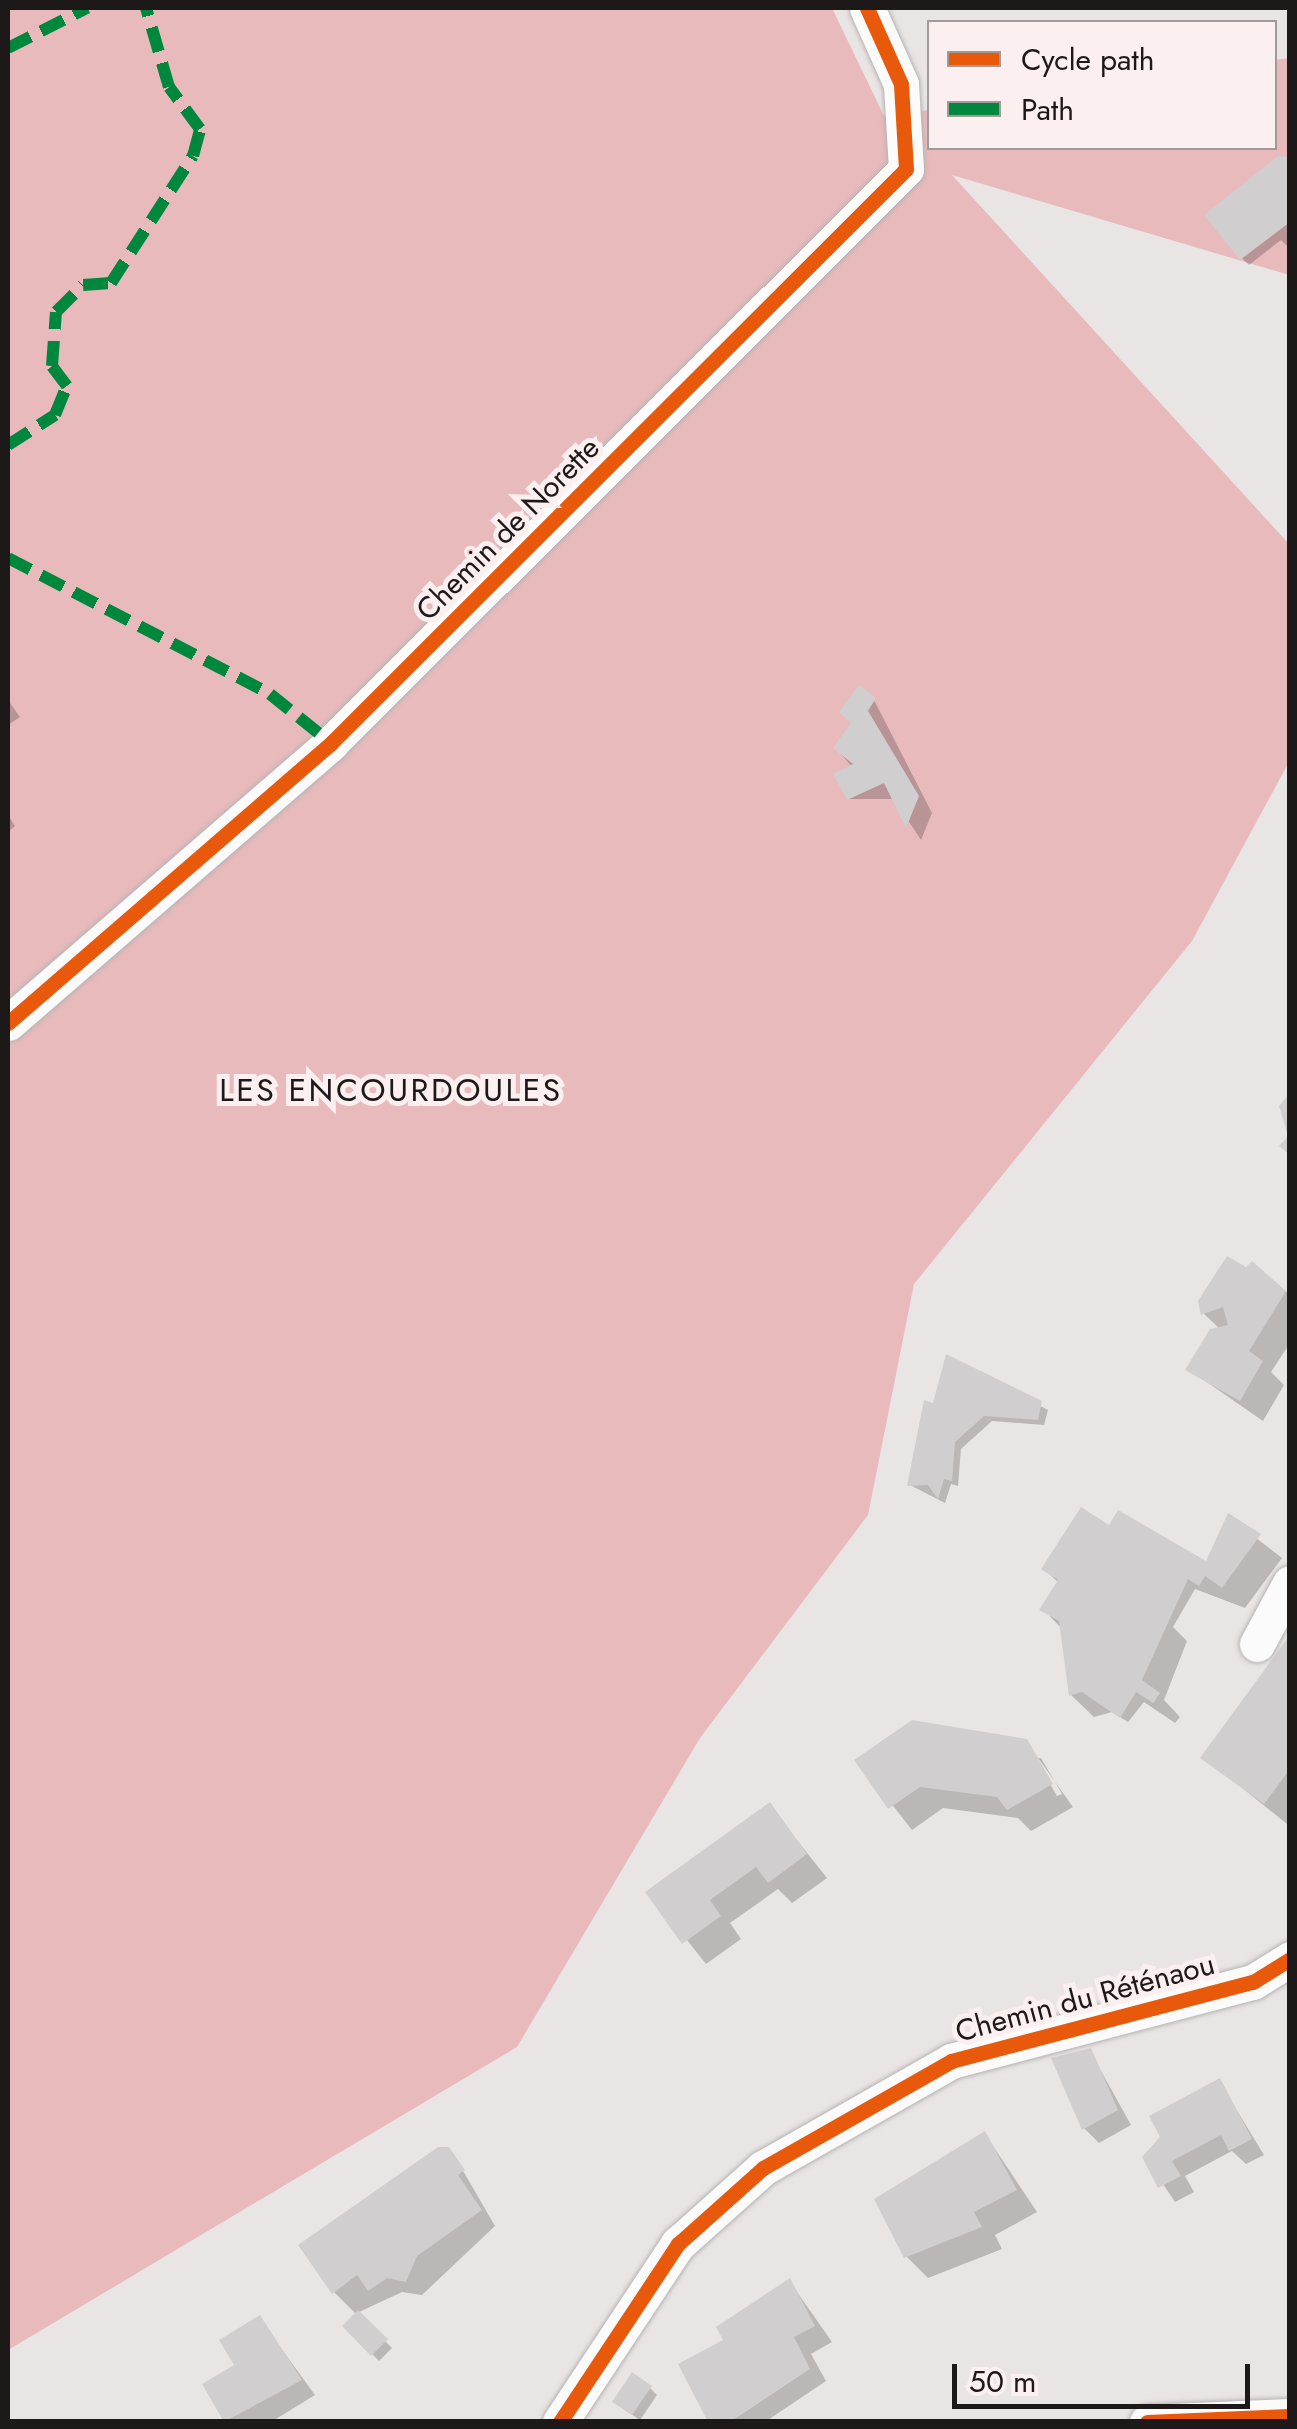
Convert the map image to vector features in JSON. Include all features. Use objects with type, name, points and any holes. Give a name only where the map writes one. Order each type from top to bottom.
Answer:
[{"type":"street","name":"Chemin de Norette","points":[[8,1023],[331,743],[906,169],[901,84],[866,8]]},
{"type":"street","points":[[1257,1644],[1290,1583]]},
{"type":"street","name":"Chemin du Réténaou","points":[[560,2422],[678,2244],[763,2168],[951,2062],[1252,1982],[1290,1959]]},
{"type":"street","points":[[1148,2422],[1290,2416]]},
{"type":"shaded area","points":[[8,8],[832,8],[884,116],[927,110],[927,150],[1277,150],[1277,60],[1290,58],[1289,275],[952,175],[1289,544],[1289,762],[1192,941],[914,1284],[868,1515],[700,1738],[517,2047],[8,2350]]},
{"type":"building","points":[[1278,156],[1290,157],[1290,222],[1240,260],[1204,215]]},
{"type":"building","points":[[859,685],[876,698],[868,711],[919,796],[906,828],[884,783],[847,800],[833,774],[853,764],[833,748],[851,723],[839,712]]},
{"type":"building","points":[[1290,1093],[1290,1155],[1279,1146],[1288,1136],[1279,1106]]},
{"type":"building","points":[[1227,1256],[1246,1267],[1252,1261],[1286,1291],[1249,1351],[1263,1361],[1240,1401],[1185,1370],[1210,1329],[1228,1325],[1223,1307],[1201,1315],[1198,1301]]},
{"type":"building","points":[[946,1354],[1042,1401],[1038,1420],[984,1416],[955,1442],[952,1481],[944,1479],[938,1499],[928,1485],[907,1486],[924,1400],[933,1403]]},
{"type":"building","points":[[1081,1507],[1109,1525],[1118,1510],[1206,1561],[1228,1513],[1261,1534],[1222,1588],[1205,1576],[1199,1586],[1188,1579],[1142,1680],[1160,1693],[1153,1703],[1136,1692],[1120,1718],[1082,1692],[1069,1696],[1059,1621],[1039,1610],[1058,1580],[1041,1569]]},
{"type":"building","points":[[1290,1635],[1290,1769],[1264,1804],[1200,1758]]},
{"type":"building","points":[[912,1720],[1027,1739],[1053,1784],[1007,1810],[997,1797],[920,1787],[888,1809],[854,1760]]},
{"type":"building","points":[[770,1802],[807,1854],[768,1883],[756,1867],[710,1900],[721,1916],[682,1944],[645,1892]]},
{"type":"building","points":[[1091,2048],[1118,2110],[1082,2130],[1051,2058]]},
{"type":"building","points":[[1220,2078],[1252,2139],[1229,2151],[1221,2135],[1172,2161],[1181,2176],[1158,2188],[1142,2157],[1160,2137],[1149,2116]]},
{"type":"building","points":[[985,2131],[1017,2190],[974,2212],[982,2227],[904,2258],[874,2199]]},
{"type":"building","points":[[438,2147],[449,2147],[465,2170],[458,2175],[482,2210],[417,2256],[406,2282],[387,2278],[368,2291],[357,2275],[332,2294],[298,2245]]},
{"type":"building","points":[[790,2278],[815,2326],[794,2337],[810,2369],[730,2422],[708,2422],[678,2364],[723,2340],[716,2327]]},
{"type":"building","points":[[358,2310],[388,2339],[371,2356],[342,2326]]},
{"type":"building","points":[[260,2315],[302,2380],[224,2422],[202,2384],[234,2365],[219,2340]]},
{"type":"building","points":[[632,2372],[652,2386],[632,2415],[612,2402]]},
{"type":"marked path","points":[[8,48],[87,8]]},
{"type":"marked path","points":[[8,445],[55,415],[67,386],[52,366],[56,312],[83,285],[111,283],[193,156],[200,129],[169,87],[146,8]]},
{"type":"marked path","points":[[8,558],[270,694],[331,743]]},
{"type":"cycle path","points":[[8,1023],[331,743],[906,169],[901,84],[867,8]]},
{"type":"cycle path","points":[[560,2422],[678,2244],[763,2168],[951,2061],[1253,1982],[1290,1959]]},
{"type":"cycle path","points":[[1147,2422],[1290,2416]]},
{"type":"district","name":"LES ENCOURDOULES","points":[[391,1090]]}]
